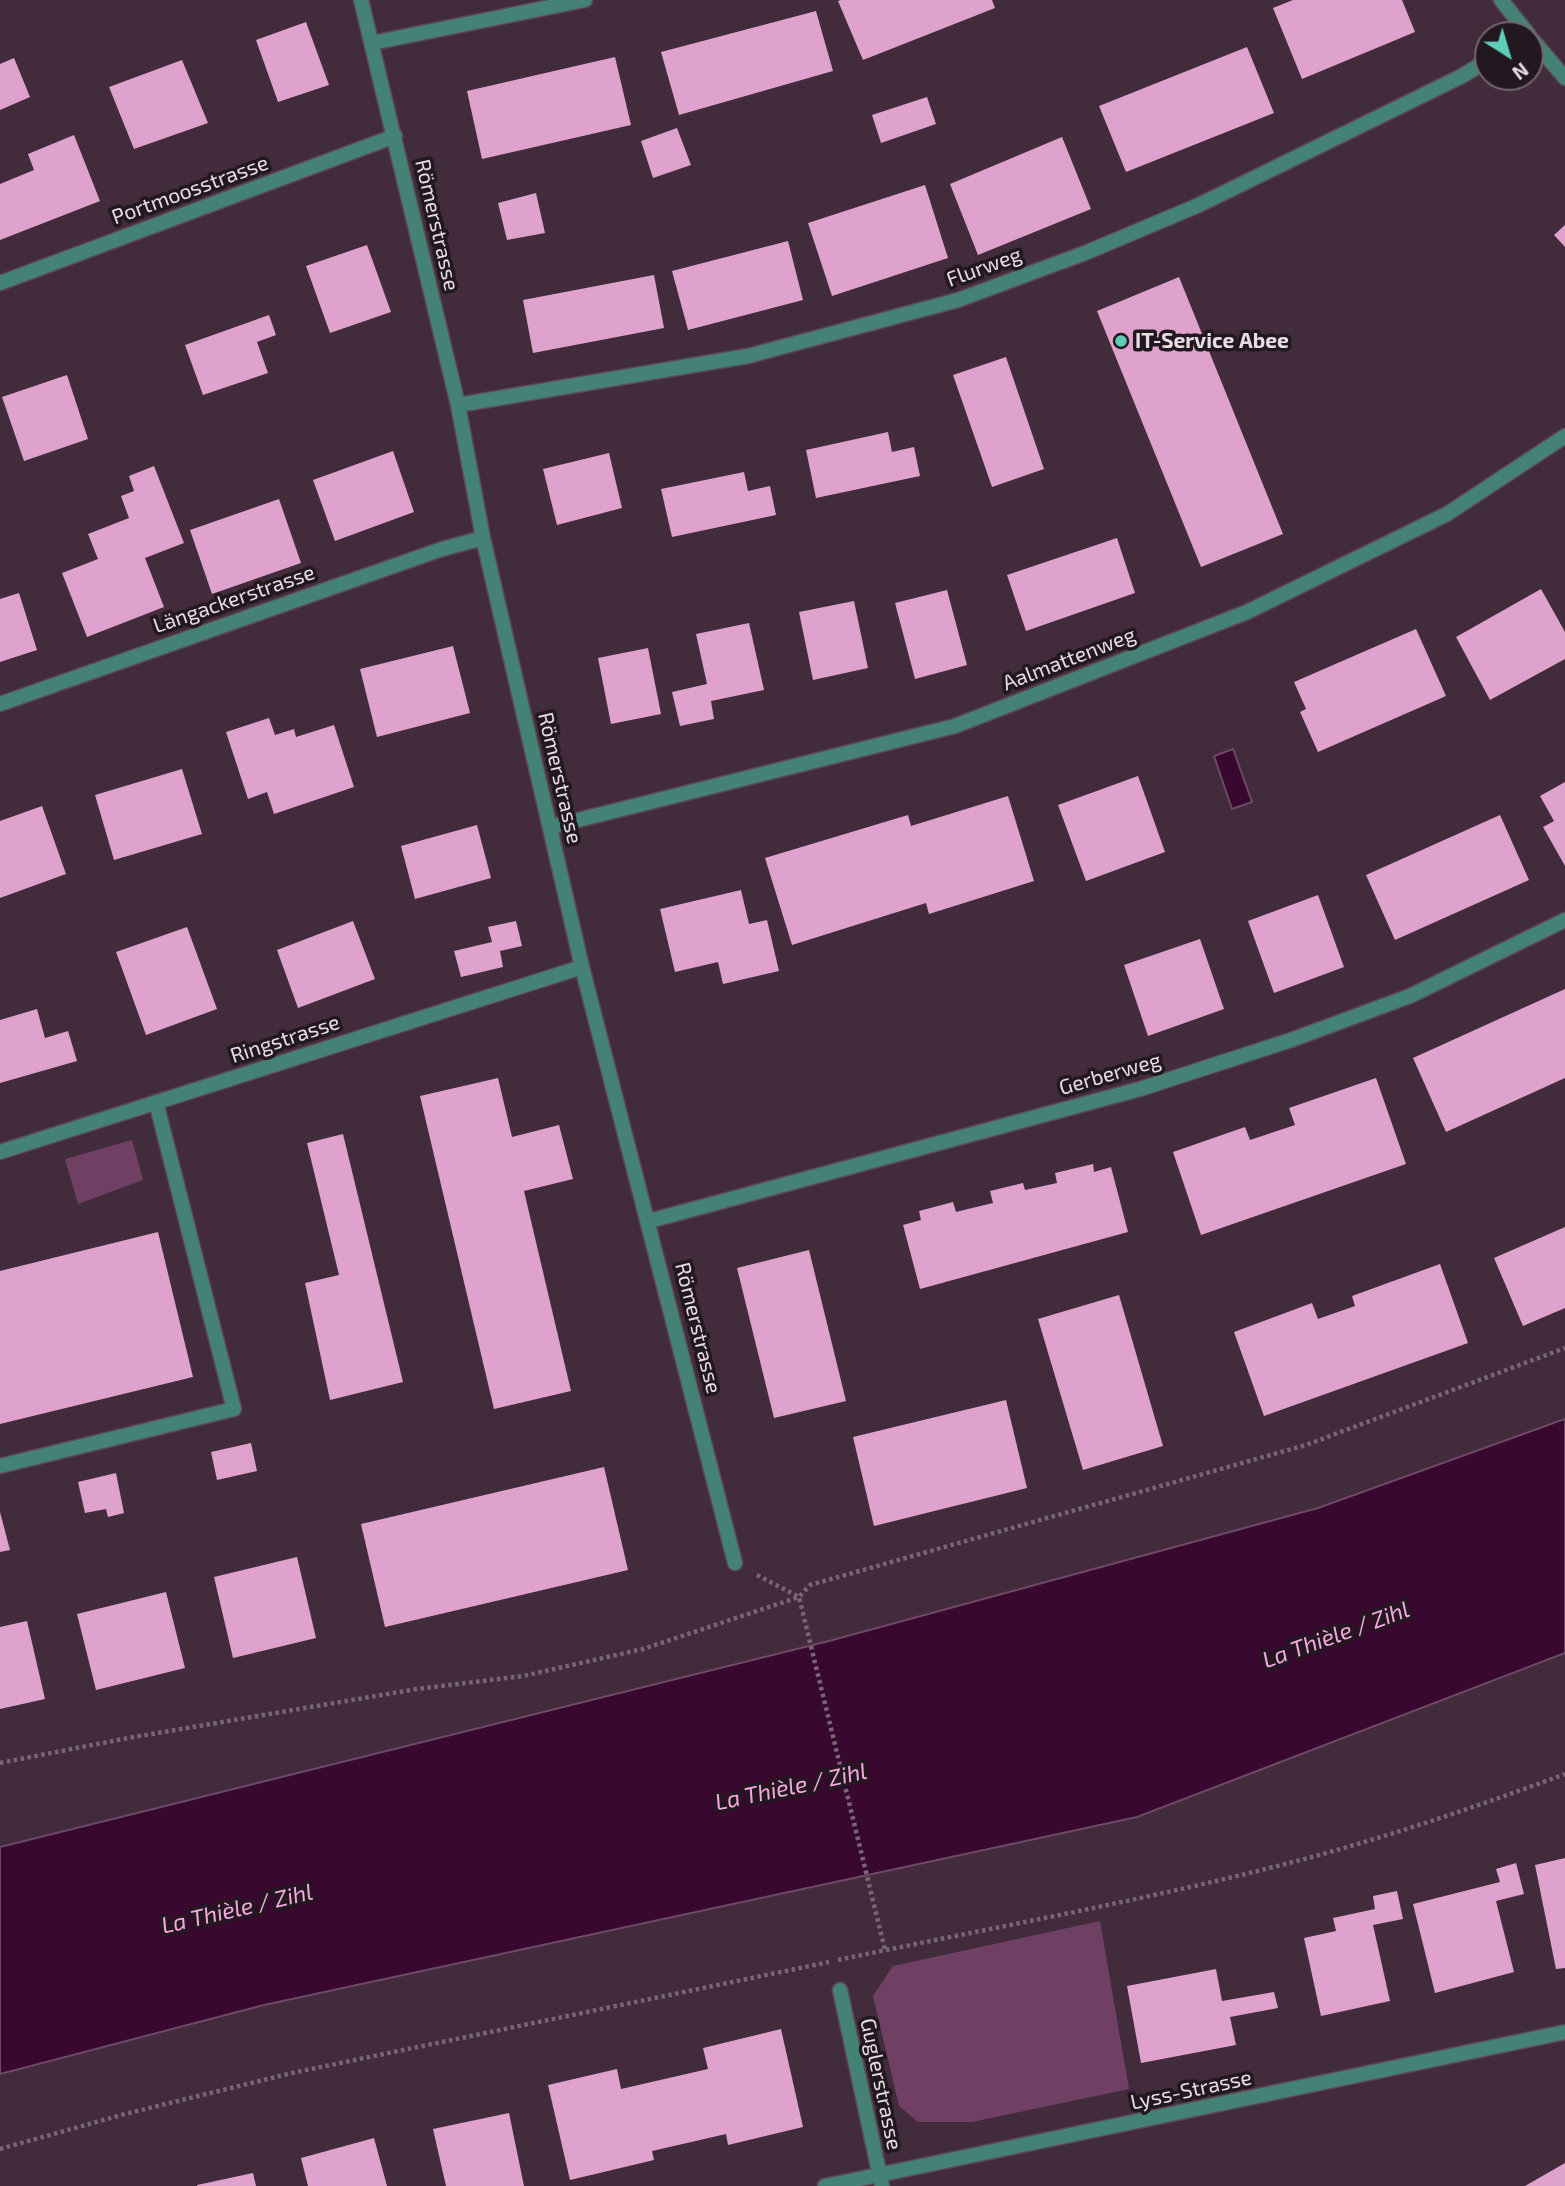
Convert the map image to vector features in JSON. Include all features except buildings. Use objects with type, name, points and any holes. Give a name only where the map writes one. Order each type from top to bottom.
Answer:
[{"type":"street","name":"Römerstrasse","points":[[361,0],[458,405],[483,538],[582,967],[735,1563]]},
{"type":"street","points":[[372,43],[585,0]]},
{"type":"street","points":[[1501,0],[1517,21]]},
{"type":"street","points":[[1544,54],[1565,78]]},
{"type":"street","name":"Flurweg","points":[[458,405],[748,356],[958,300],[1085,253],[1199,205],[1474,69]]},
{"type":"street","name":"Portmoosstrasse","points":[[0,283],[395,136]]},
{"type":"street","name":"Aalmattenweg","points":[[550,827],[968,721],[1247,612],[1447,514],[1565,436]]},
{"type":"street","name":"Längackerstrasse","points":[[0,704],[442,549],[483,538]]},
{"type":"street","name":"Gerberweg","points":[[649,1221],[1140,1089],[1291,1040],[1410,996],[1565,920]]},
{"type":"street","name":"Ringstrasse","points":[[0,1152],[582,967]]},
{"type":"street","points":[[0,1466],[234,1409],[156,1102]]},
{"type":"street","name":"Guglerstrasse","points":[[840,1990],[880,2180]]},
{"type":"street","name":"Lyss-Strasse","points":[[825,2186],[880,2180],[1565,2032]]},
{"type":"path","points":[[0,1763],[142,1735],[416,1689],[523,1676],[643,1649],[799,1597],[810,1585],[1306,1445],[1565,1348]]},
{"type":"path","points":[[735,1563],[799,1597]]},
{"type":"path","points":[[799,1597],[885,1950]]},
{"type":"path","points":[[0,2149],[125,2114],[292,2073],[1157,1894],[1293,1862],[1486,1803],[1565,1774]]},
{"type":"shaded area","points":[[132,1140],[143,1180],[78,1204],[65,1159]]},
{"type":"shaded area","points":[[1100,1921],[1129,2089],[972,2122],[918,2122],[899,2106],[873,1996],[893,1966]]},
{"type":"water","points":[[1233,749],[1252,802],[1232,809],[1214,756]]},
{"type":"water","name":"La Thièle / Zihl","points":[[1565,1419],[1565,1653],[1137,1817],[264,2005],[0,2074],[0,1847],[829,1641],[1318,1508]]},
{"type":"place","name":"IT-Service Abee","points":[[1121,341]]}]
